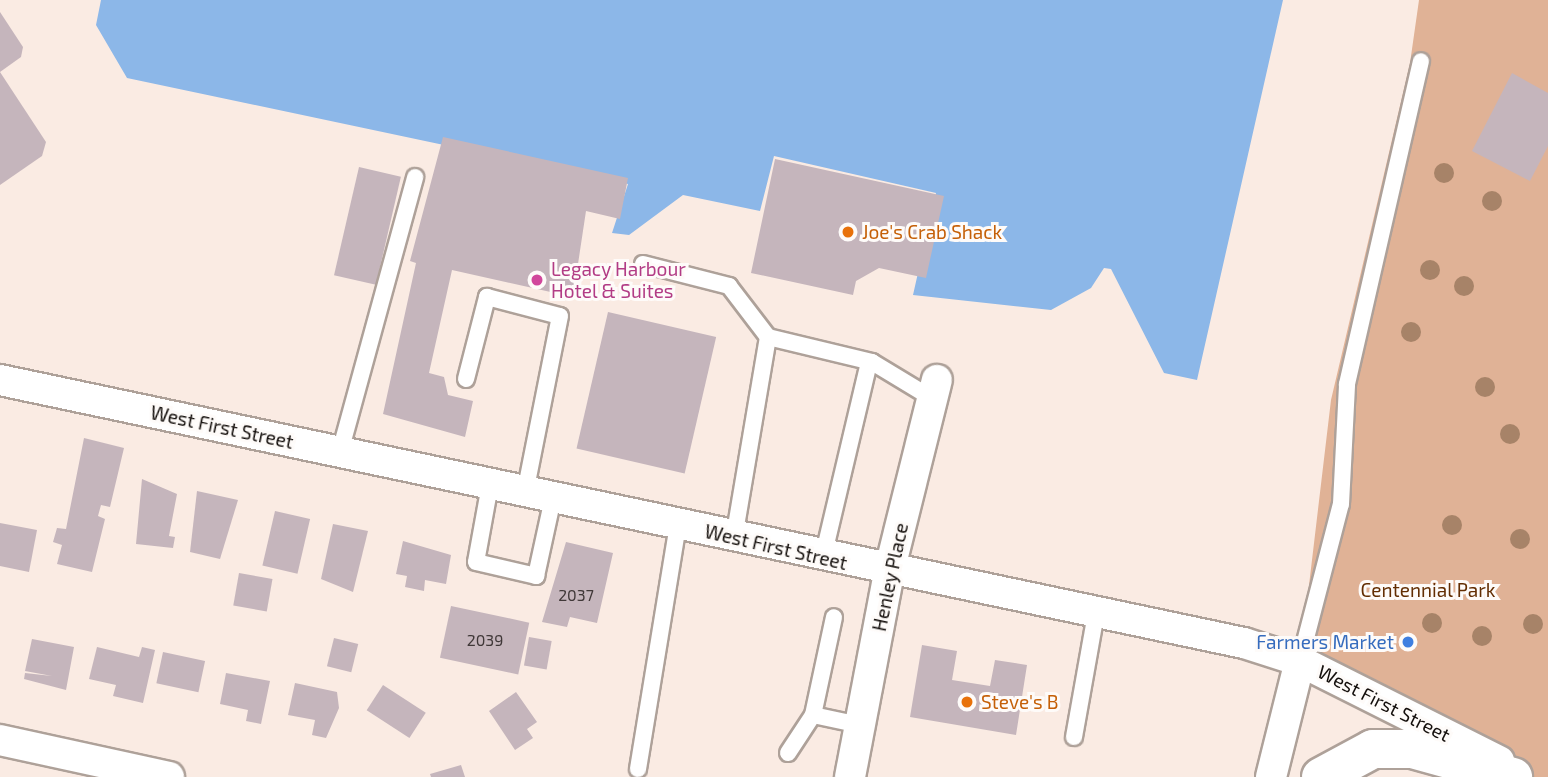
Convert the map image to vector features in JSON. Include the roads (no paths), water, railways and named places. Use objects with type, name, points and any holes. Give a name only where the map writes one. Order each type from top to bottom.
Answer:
[{"type":"main road","points":[[1321,777],[1373,749],[1412,749],[1513,777]]},
{"type":"street","name":"West First Street","points":[[0,380],[889,572],[1096,613],[1300,661],[1530,777]]},
{"type":"street","name":"Henley Place","points":[[850,777],[889,572],[935,389]]},
{"type":"street","points":[[1271,777],[1300,661]]},
{"type":"street","points":[[0,740],[169,777]]},
{"type":"lane","points":[[1300,661],[1341,504],[1347,384],[1421,61]]},
{"type":"lane","points":[[340,452],[415,177]]},
{"type":"lane","points":[[643,264],[729,286],[768,337],[869,362],[935,389]]},
{"type":"lane","points":[[466,379],[487,297],[561,316],[539,495],[536,576],[476,562],[490,485]]},
{"type":"lane","points":[[734,537],[768,337]]},
{"type":"lane","points":[[823,557],[869,362]]},
{"type":"lane","points":[[638,769],[678,525]]},
{"type":"lane","points":[[1074,737],[1096,613]]},
{"type":"lane","points":[[788,753],[813,715],[834,617]]},
{"type":"lane","points":[[813,715],[860,724]]},
{"type":"water","points":[[101,0],[1283,0],[1197,380],[1164,373],[1111,269],[1104,268],[1091,288],[1051,310],[913,295],[936,193],[774,156],[760,211],[683,195],[629,235],[612,233],[628,184],[127,78],[96,25]]},
{"type":"place","name":"Joe's Crab Shack","points":[[848,232]]},
{"type":"place","name":"Legacy Harbour Hotel & Suites","points":[[537,280]]},
{"type":"place","name":"Farmers Market","points":[[1408,642]]},
{"type":"place","name":"Steve's B","points":[[967,702]]},
{"type":"park label","name":"Centennial Park","points":[[1428,590]]}]
